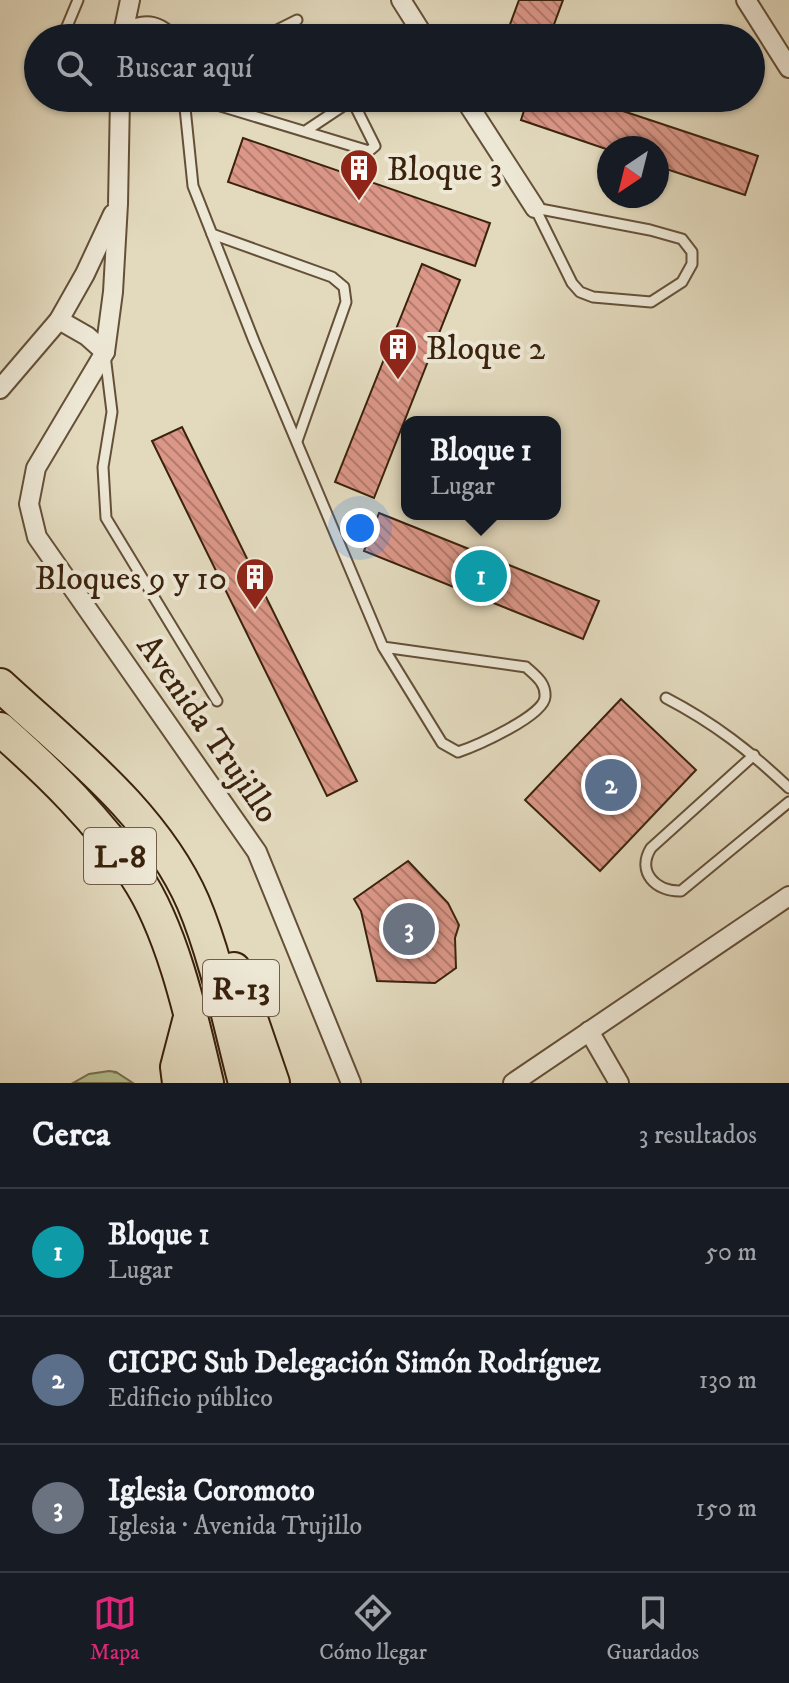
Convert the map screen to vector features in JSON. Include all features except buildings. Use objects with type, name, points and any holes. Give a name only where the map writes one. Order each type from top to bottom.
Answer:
[{"type":"highway","name":"L-8","points":[[0,685],[110,786],[157,840],[192,901],[245,1083]]},
{"type":"highway","name":"L-8","points":[[0,729],[39,763],[90,816],[137,878],[156,913],[191,1014],[207,1083]]},
{"type":"highway","name":"R-13","points":[[192,901],[220,938],[257,1031],[273,1083]]},
{"type":"highway","name":"R-13","points":[[179,1083],[177,1067],[191,1014]]},
{"type":"street","points":[[124,24],[130,0]]},
{"type":"street","points":[[401,0],[416,24]]},
{"type":"street","points":[[746,0],[761,24]]},
{"type":"street","points":[[765,30],[789,68]]},
{"type":"street","name":"Avenida Trujillo","points":[[120,112],[113,292],[105,352],[36,468],[29,504],[37,537],[257,852],[351,1083]]},
{"type":"street","points":[[473,112],[535,208]]},
{"type":"street","points":[[0,389],[59,320],[118,204]]},
{"type":"street","points":[[59,320],[87,336],[105,352]]},
{"type":"street","points":[[513,1083],[789,896]]},
{"type":"street","points":[[589,1031],[619,1083]]},
{"type":"lane","points":[[68,24],[78,0]]},
{"type":"lane","points":[[289,24],[297,20]]},
{"type":"lane","points":[[134,24],[153,21],[159,24]]},
{"type":"lane","points":[[185,112],[193,186],[383,647],[442,743],[458,752],[477,746],[540,710],[545,698],[542,680],[526,667],[383,647]]},
{"type":"lane","points":[[243,112],[373,150],[373,141],[358,112]]},
{"type":"lane","points":[[307,130],[333,112]]},
{"type":"lane","points":[[535,208],[682,239],[692,252],[692,264],[682,282],[651,302],[593,297],[580,292],[572,283],[535,208]]},
{"type":"lane","points":[[212,234],[332,277],[344,287],[346,302],[297,441]]},
{"type":"lane","points":[[105,352],[112,412],[103,467],[106,518],[217,701]]},
{"type":"lane","points":[[666,698],[712,723],[754,755],[789,788]]},
{"type":"lane","points":[[754,755],[651,848],[645,857],[644,869],[649,876],[660,886],[681,891],[789,802]]},
{"type":"green space","points":[[109,1071],[133,1083],[73,1083],[89,1074]]},
{"type":"place","name":"Bloque 3","points":[[359,202]]},
{"type":"place","name":"Bloque 2","points":[[398,381]]},
{"type":"place","name":"Bloque 1","points":[[481,576]]},
{"type":"place","name":"Bloques 9 y 10","points":[[255,611]]},
{"type":"place","name":"CICPC Sub Delegación Simón Rodríguez","points":[[611,785]]},
{"type":"place","name":"Iglesia Coromoto","points":[[409,929]]}]
